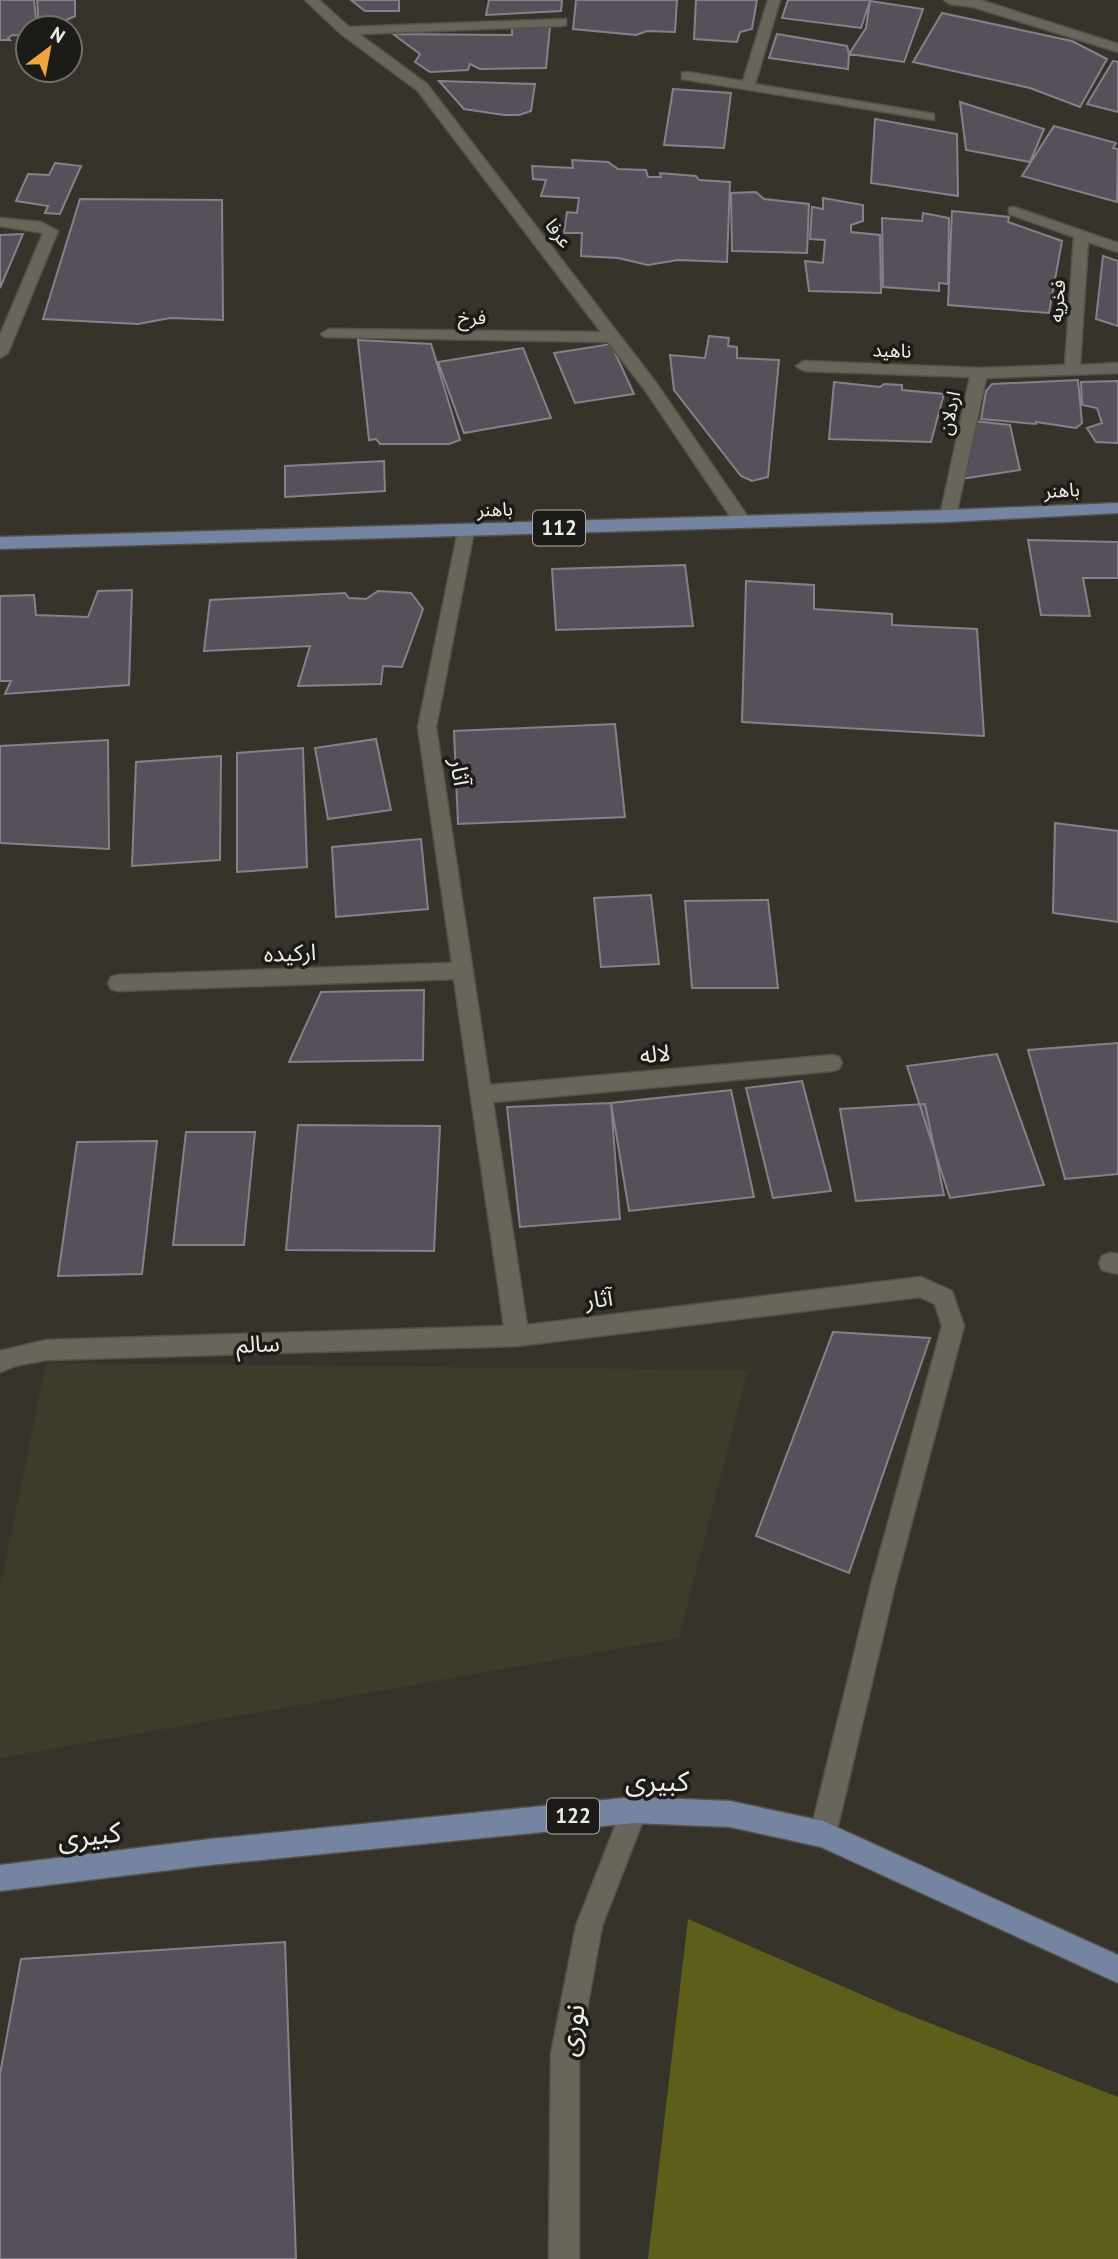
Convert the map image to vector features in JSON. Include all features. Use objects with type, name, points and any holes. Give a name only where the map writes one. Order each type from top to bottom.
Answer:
[{"type":"main road","name":"باهنر","points":[[0,544],[948,516],[1118,508]]},
{"type":"main road","name":"کبیری","points":[[0,1878],[210,1853],[634,1810],[730,1814],[823,1834],[1118,1969]]},
{"type":"street","name":"عرفا","points":[[311,0],[346,31],[422,87],[651,387],[742,521]]},
{"type":"street","points":[[748,86],[774,0]]},
{"type":"street","points":[[950,0],[974,2],[1118,48]]},
{"type":"street","points":[[346,31],[561,22]]},
{"type":"street","points":[[687,76],[929,117]]},
{"type":"street","points":[[1014,211],[1118,247]]},
{"type":"street","points":[[0,222],[40,226],[51,231],[0,353]]},
{"type":"street","name":"فخریه","points":[[1072,370],[1081,234]]},
{"type":"street","name":"فرخ","points":[[329,334],[614,337]]},
{"type":"street","name":"ناهید","points":[[804,366],[979,373]]},
{"type":"street","name":"اردلان","points":[[948,516],[979,373],[1118,368]]},
{"type":"street","name":"آثار","points":[[466,531],[427,727],[517,1336],[921,1287],[944,1298],[953,1326],[883,1585],[823,1834]]},
{"type":"street","name":"ارکیده","points":[[118,983],[464,971]]},
{"type":"street","name":"لاله","points":[[482,1094],[832,1063]]},
{"type":"street","name":"سالم","points":[[0,1362],[12,1356],[46,1350],[517,1336]]},
{"type":"street","name":"نوری","points":[[564,2259],[565,2054],[590,1926],[634,1810]]},
{"type":"shaded area","points":[[46,1363],[748,1370],[679,1638],[0,1758],[0,1589]]},
{"type":"shaded area","points":[[688,1919],[899,2011],[1118,2097],[1118,2259],[648,2259]]},
{"type":"building","points":[[0,0],[34,0],[36,14],[14,14],[14,35],[8,38],[10,40],[0,40]]},
{"type":"building","points":[[37,0],[75,0],[75,14],[38,14]]},
{"type":"building","points":[[351,0],[399,0],[399,11],[365,11]]},
{"type":"building","points":[[489,0],[562,0],[561,11],[486,15]]},
{"type":"building","points":[[576,0],[677,0],[675,32],[647,31],[636,35],[573,29]]},
{"type":"building","points":[[696,0],[757,0],[752,29],[740,32],[737,42],[694,39]]},
{"type":"building","points":[[788,0],[870,1],[861,28],[782,18]]},
{"type":"building","points":[[870,1],[923,9],[904,62],[849,54],[866,28]]},
{"type":"building","points":[[942,13],[1072,41],[1107,59],[1080,107],[1030,88],[913,62]]},
{"type":"building","points":[[512,27],[550,27],[546,68],[480,69],[470,64],[468,70],[430,72],[415,62],[420,54],[393,34],[512,35]]},
{"type":"building","points":[[777,34],[847,46],[848,69],[769,58]]},
{"type":"building","points":[[1113,61],[1118,62],[1118,112],[1087,104]]},
{"type":"building","points":[[439,81],[535,84],[531,111],[519,115],[504,115],[464,109]]},
{"type":"building","points":[[673,89],[731,93],[724,148],[664,145]]},
{"type":"building","points":[[960,102],[1044,129],[1030,162],[966,150]]},
{"type":"building","points":[[875,119],[957,134],[958,196],[871,183]]},
{"type":"building","points":[[1054,126],[1116,143],[1113,148],[1118,149],[1117,202],[1022,176]]},
{"type":"building","points":[[572,160],[608,162],[618,169],[646,170],[648,177],[661,177],[660,173],[730,182],[727,262],[678,260],[648,265],[618,258],[581,256],[582,233],[564,233],[567,212],[577,213],[579,198],[541,196],[546,180],[533,179],[532,166],[573,168]]},
{"type":"building","points":[[55,163],[81,166],[60,214],[45,213],[48,206],[16,201],[28,174],[49,175]]},
{"type":"building","points":[[756,192],[764,199],[809,204],[807,253],[732,251],[731,193]]},
{"type":"building","points":[[823,198],[863,205],[863,221],[851,225],[851,232],[880,235],[881,293],[809,291],[805,261],[823,263],[825,240],[810,239],[812,207],[823,209]]},
{"type":"building","points":[[80,199],[222,200],[223,320],[170,318],[138,324],[43,319]]},
{"type":"building","points":[[952,211],[1009,217],[1008,222],[1062,241],[1049,313],[948,305]]},
{"type":"building","points":[[923,213],[949,218],[948,284],[939,283],[939,291],[883,287],[882,218],[922,221]]},
{"type":"building","points":[[23,234],[0,288],[0,235]]},
{"type":"building","points":[[1103,256],[1118,261],[1118,326],[1096,319]]},
{"type":"building","points":[[709,336],[729,338],[728,346],[737,347],[737,358],[779,360],[768,477],[752,481],[741,476],[674,390],[670,355],[705,358]]},
{"type":"building","points":[[358,340],[431,344],[460,440],[449,444],[380,444],[376,439],[369,440]]},
{"type":"building","points":[[611,344],[634,394],[575,403],[554,353]]},
{"type":"building","points":[[523,348],[551,418],[464,433],[438,362]]},
{"type":"building","points":[[1078,380],[1082,423],[1076,428],[1036,422],[981,419],[986,391],[992,384]]},
{"type":"building","points":[[1118,381],[1118,443],[1096,442],[1087,428],[1102,423],[1097,408],[1082,405],[1081,382]]},
{"type":"building","points":[[834,382],[880,387],[884,384],[902,385],[902,390],[944,394],[931,442],[829,439]]},
{"type":"building","points":[[974,421],[1010,425],[1020,470],[961,479]]},
{"type":"building","points":[[384,461],[385,491],[285,497],[285,466]]},
{"type":"building","points":[[1028,540],[1118,542],[1118,578],[1083,578],[1090,616],[1041,615]]},
{"type":"building","points":[[685,565],[693,626],[556,630],[552,569]]},
{"type":"building","points":[[746,581],[814,585],[814,609],[892,614],[892,625],[977,629],[984,736],[742,722]]},
{"type":"building","points":[[132,590],[129,685],[5,694],[11,681],[0,681],[0,596],[34,595],[36,615],[88,617],[98,591]]},
{"type":"building","points":[[378,591],[411,593],[423,609],[402,667],[383,666],[381,684],[298,686],[310,646],[204,651],[210,600],[345,593],[349,598],[366,599]]},
{"type":"building","points":[[615,724],[625,817],[458,824],[454,731]]},
{"type":"building","points":[[376,739],[391,810],[328,819],[315,748]]},
{"type":"building","points":[[108,740],[109,849],[0,843],[0,746]]},
{"type":"building","points":[[303,748],[307,867],[237,872],[237,753]]},
{"type":"building","points":[[221,756],[220,860],[132,866],[136,762]]},
{"type":"building","points":[[1055,823],[1118,831],[1118,922],[1053,913]]},
{"type":"building","points":[[421,839],[428,909],[336,917],[332,847]]},
{"type":"building","points":[[651,895],[659,964],[601,967],[594,898]]},
{"type":"building","points":[[768,900],[778,988],[692,988],[685,901]]},
{"type":"building","points":[[424,990],[423,1060],[289,1062],[321,992]]},
{"type":"building","points":[[1118,1043],[1118,1174],[1065,1179],[1028,1050]]},
{"type":"building","points":[[997,1054],[1044,1185],[950,1198],[907,1066]]},
{"type":"building","points":[[802,1081],[831,1191],[773,1198],[746,1088]]},
{"type":"building","points":[[731,1090],[754,1197],[629,1211],[611,1103]]},
{"type":"building","points":[[611,1103],[620,1219],[520,1227],[507,1107]]},
{"type":"building","points":[[925,1104],[944,1195],[856,1201],[840,1109]]},
{"type":"building","points":[[298,1125],[440,1126],[434,1251],[286,1250]]},
{"type":"building","points":[[186,1132],[255,1132],[244,1245],[173,1245]]},
{"type":"building","points":[[157,1141],[142,1274],[58,1276],[77,1142]]},
{"type":"building","points":[[833,1332],[930,1338],[849,1573],[756,1536]]},
{"type":"building","points":[[285,1942],[296,2259],[0,2259],[0,2074],[21,1959]]}]
